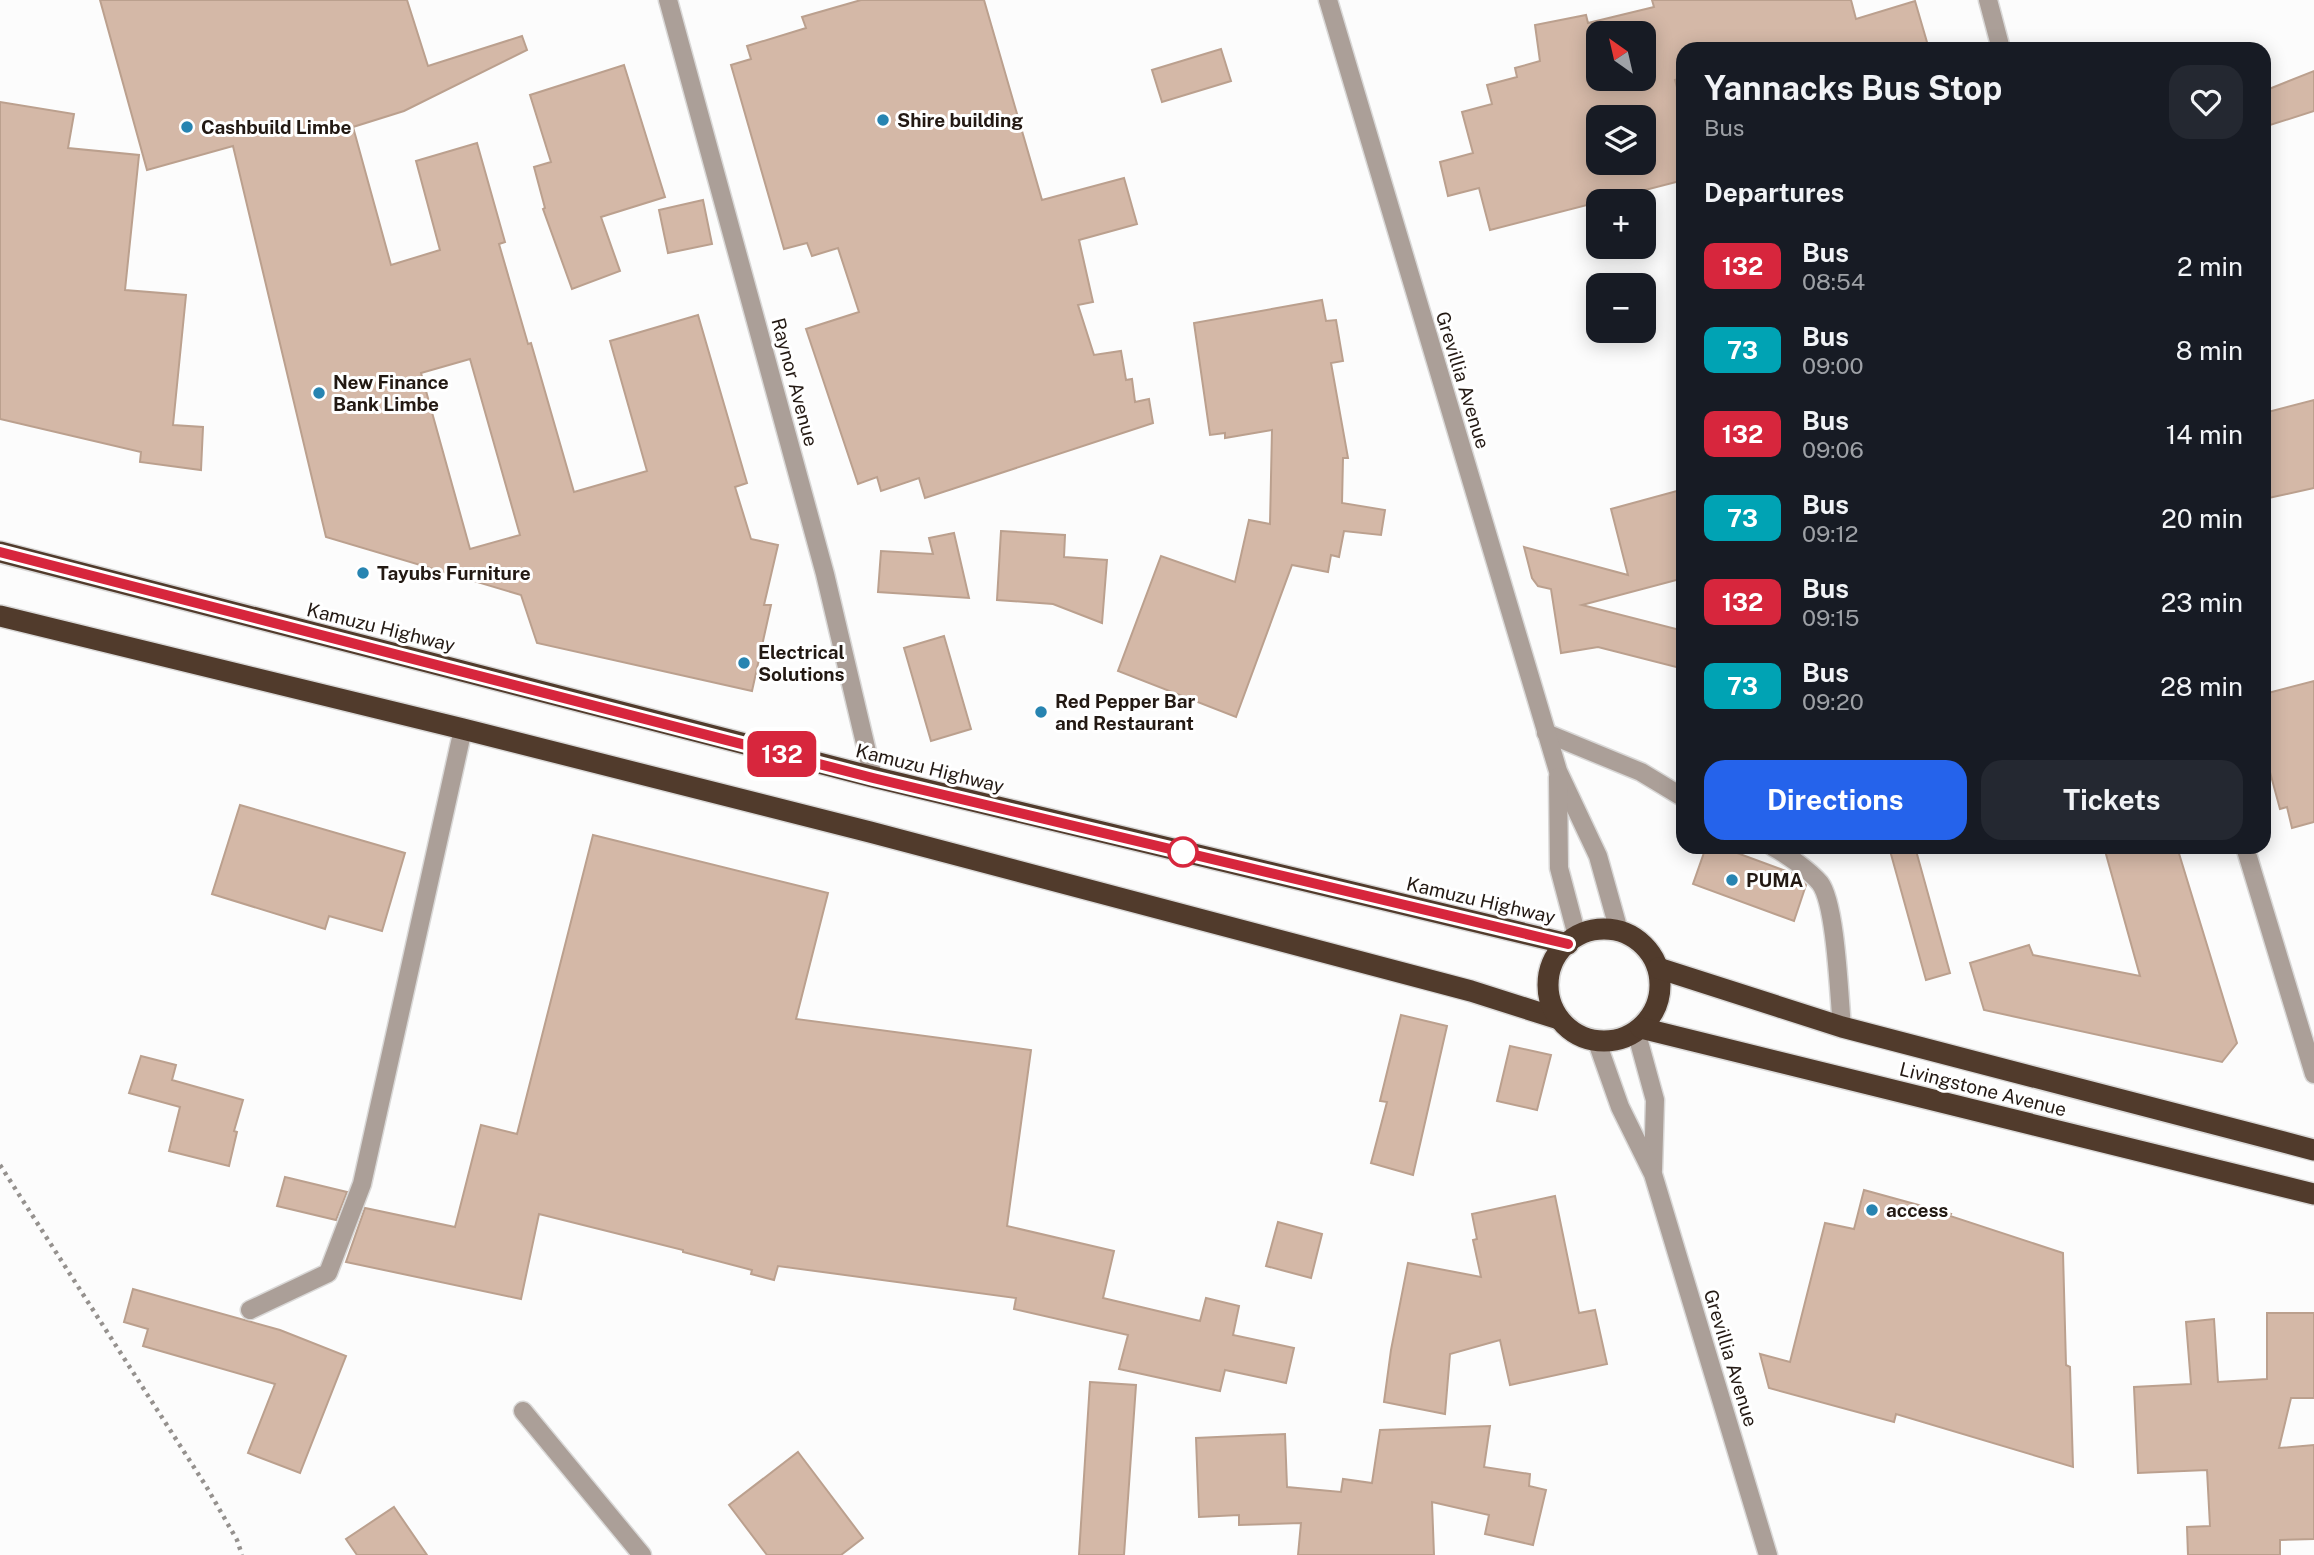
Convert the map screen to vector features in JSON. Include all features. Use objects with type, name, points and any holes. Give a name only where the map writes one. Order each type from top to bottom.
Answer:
[{"type":"highway","name":"Kamuzu Highway","points":[[0,552],[873,778],[1572,940]]},
{"type":"highway","points":[[0,615],[870,832],[1430,980],[1559,1019]]},
{"type":"highway","points":[[1598,929],[1619,931],[1636,938],[1650,951],[1658,968],[1661,988],[1657,1007],[1639,1030],[1627,1037],[1598,1042],[1576,1034],[1559,1019],[1551,1003],[1548,985],[1551,967],[1559,951],[1572,940],[1598,929]]},
{"type":"highway","name":"Livingstone Avenue","points":[[1658,968],[1842,1027],[2314,1150]]},
{"type":"highway","name":"Livingstone Avenue","points":[[1639,1030],[2314,1194]]},
{"type":"street","name":"Raynor Avenue","points":[[668,0],[825,574],[873,778]]},
{"type":"street","name":"Grevillia Avenue","points":[[1328,0],[1546,733],[1558,771],[1598,856],[1619,931]]},
{"type":"street","points":[[1988,0],[1999,42]]},
{"type":"street","points":[[250,1310],[328,1273],[362,1184],[463,729]]},
{"type":"street","points":[[1546,733],[1641,772],[1676,793]]},
{"type":"street","name":"Grevillia Avenue","points":[[1558,771],[1559,868],[1572,940]]},
{"type":"street","points":[[1784,854],[1820,883],[1830,907],[1842,1027]]},
{"type":"street","points":[[2247,854],[2314,1074]]},
{"type":"street","points":[[1639,1030],[1655,1100],[1653,1174]]},
{"type":"street","points":[[1598,1042],[1620,1107],[1653,1174]]},
{"type":"street","name":"Grevillia Avenue","points":[[1653,1174],[1768,1555]]},
{"type":"street","points":[[523,1411],[642,1555]]},
{"type":"path","points":[[0,1166],[206,1486],[237,1540],[242,1555]]},
{"type":"building","points":[[100,0],[407,0],[428,66],[522,36],[527,50],[404,111],[353,127],[391,265],[440,250],[416,161],[477,143],[505,242],[499,244],[574,492],[647,471],[610,341],[698,315],[747,483],[735,487],[751,539],[778,545],[764,605],[771,605],[752,691],[537,643],[521,595],[326,537],[233,146],[147,170]],"holes":[[[470,359],[520,535],[470,549],[421,373]]]},
{"type":"building","points":[[861,0],[984,0],[1042,200],[1124,178],[1137,224],[1079,240],[1093,302],[1078,305],[1094,355],[1121,351],[1126,380],[1132,379],[1135,402],[1149,399],[1153,423],[925,498],[919,478],[881,491],[877,477],[858,484],[806,329],[859,312],[838,248],[812,256],[807,243],[784,249],[731,65],[751,59],[747,46],[806,28],[802,17]]},
{"type":"building","points":[[1652,0],[1851,0],[1856,19],[1915,1],[1927,42],[1676,42],[1676,182],[1649,189],[1586,189],[1586,205],[1490,230],[1479,188],[1448,196],[1440,162],[1473,153],[1462,112],[1492,104],[1487,85],[1517,77],[1515,68],[1540,61],[1535,25],[1586,15],[1586,91],[1656,91],[1656,21],[1596,21],[1654,7]]},
{"type":"building","points":[[1221,49],[1231,81],[1162,102],[1152,70]]},
{"type":"building","points":[[624,65],[665,197],[601,217],[620,271],[572,289],[543,209],[545,208],[534,167],[551,162],[530,95]]},
{"type":"building","points":[[2314,71],[2314,111],[2271,125],[2271,88]]},
{"type":"building","points":[[0,102],[74,114],[68,148],[139,155],[125,290],[186,295],[173,425],[203,427],[201,470],[140,462],[141,452],[0,419]]},
{"type":"building","points":[[703,200],[712,244],[668,253],[659,210]]},
{"type":"building","points":[[1322,300],[1326,321],[1336,320],[1343,361],[1331,363],[1348,458],[1343,458],[1342,503],[1385,510],[1381,535],[1344,531],[1339,557],[1331,555],[1328,572],[1292,565],[1236,717],[1118,671],[1161,556],[1235,582],[1249,520],[1270,524],[1272,430],[1225,438],[1225,433],[1210,435],[1194,323]]},
{"type":"building","points":[[2314,400],[2314,488],[2271,497],[2271,411]]},
{"type":"building","points":[[1676,491],[1676,580],[1582,605],[1676,629],[1676,667],[1598,647],[1561,653],[1551,589],[1538,586],[1532,578],[1524,547],[1628,575],[1611,509]]},
{"type":"building","points":[[1001,531],[1065,535],[1064,557],[1107,560],[1102,623],[1053,604],[997,600]]},
{"type":"building","points":[[954,533],[969,598],[878,592],[881,551],[933,554],[929,538]]},
{"type":"building","points":[[944,636],[971,729],[931,741],[904,648]]},
{"type":"building","points":[[2314,681],[2314,822],[2292,828],[2287,807],[2280,809],[2271,776],[2271,692]]},
{"type":"building","points":[[240,805],[405,853],[382,931],[329,916],[325,929],[212,894]]},
{"type":"building","points":[[593,835],[828,893],[796,1019],[1031,1050],[1007,1226],[1114,1251],[1103,1298],[1200,1321],[1206,1298],[1239,1306],[1233,1335],[1294,1348],[1286,1383],[1225,1370],[1220,1391],[1119,1369],[1128,1335],[1014,1309],[1016,1298],[778,1266],[774,1280],[751,1274],[752,1270],[683,1250],[539,1214],[521,1299],[346,1262],[365,1208],[455,1227],[481,1125],[517,1134]]},
{"type":"building","points":[[1704,854],[1740,854],[1791,873],[1806,885],[1794,921],[1693,884]]},
{"type":"building","points":[[1891,854],[1917,854],[1950,973],[1926,980]]},
{"type":"building","points":[[2106,854],[2179,854],[2237,1043],[2222,1062],[1984,1010],[1970,963],[2029,945],[2033,955],[2140,976]]},
{"type":"building","points":[[1401,1015],[1447,1026],[1413,1175],[1371,1163],[1387,1102],[1380,1101]]},
{"type":"building","points":[[1510,1046],[1551,1055],[1537,1110],[1497,1101]]},
{"type":"building","points":[[141,1056],[176,1065],[172,1080],[243,1100],[234,1131],[237,1132],[229,1166],[169,1151],[180,1107],[129,1093]]},
{"type":"building","points":[[285,1177],[347,1192],[336,1220],[277,1206]]},
{"type":"building","points":[[1864,1190],[1951,1214],[1950,1216],[2063,1253],[2066,1365],[2070,1367],[2073,1467],[1896,1414],[1894,1422],[1769,1388],[1760,1354],[1790,1362],[1825,1223],[1854,1229]]},
{"type":"building","points":[[1555,1196],[1579,1313],[1595,1310],[1607,1364],[1510,1385],[1500,1340],[1450,1354],[1445,1414],[1384,1402],[1408,1263],[1481,1277],[1473,1240],[1477,1239],[1472,1214]]},
{"type":"building","points":[[1278,1222],[1322,1234],[1311,1278],[1266,1266]]},
{"type":"building","points":[[133,1289],[280,1330],[346,1356],[300,1473],[248,1453],[275,1384],[143,1346],[148,1329],[124,1322]]},
{"type":"building","points":[[2267,1313],[2314,1313],[2314,1398],[2291,1398],[2279,1448],[2314,1445],[2314,1539],[2280,1540],[2280,1555],[2188,1555],[2187,1527],[2210,1526],[2207,1470],[2138,1473],[2134,1387],[2191,1384],[2186,1322],[2214,1319],[2218,1382],[2267,1379]]},
{"type":"building","points":[[1090,1382],[1136,1385],[1124,1555],[1079,1555]]},
{"type":"building","points":[[1490,1426],[1484,1467],[1530,1474],[1529,1486],[1546,1490],[1533,1545],[1485,1534],[1489,1515],[1432,1502],[1434,1555],[1298,1555],[1301,1523],[1239,1525],[1239,1515],[1199,1517],[1196,1438],[1285,1434],[1287,1487],[1341,1492],[1343,1479],[1372,1483],[1380,1430]]},
{"type":"building","points":[[798,1452],[863,1538],[841,1555],[767,1555],[729,1505]]},
{"type":"building","points":[[394,1507],[427,1555],[357,1555],[346,1539]]},
{"type":"bus line","name":"132","points":[[0,552],[873,778],[1568,944]]},
{"type":"place","name":"Shire building","points":[[883,120]]},
{"type":"place","name":"Cashbuild Limbe","points":[[187,127]]},
{"type":"place","name":"New Finance Bank Limbe","points":[[319,393]]},
{"type":"place","name":"Tayubs Furniture","points":[[363,573]]},
{"type":"place","name":"Electrical Solutions","points":[[744,663]]},
{"type":"place","name":"Red Pepper Bar and Restaurant","points":[[1041,712]]},
{"type":"place","name":"PUMA","points":[[1732,880]]},
{"type":"place","name":"access","points":[[1872,1210]]}]
